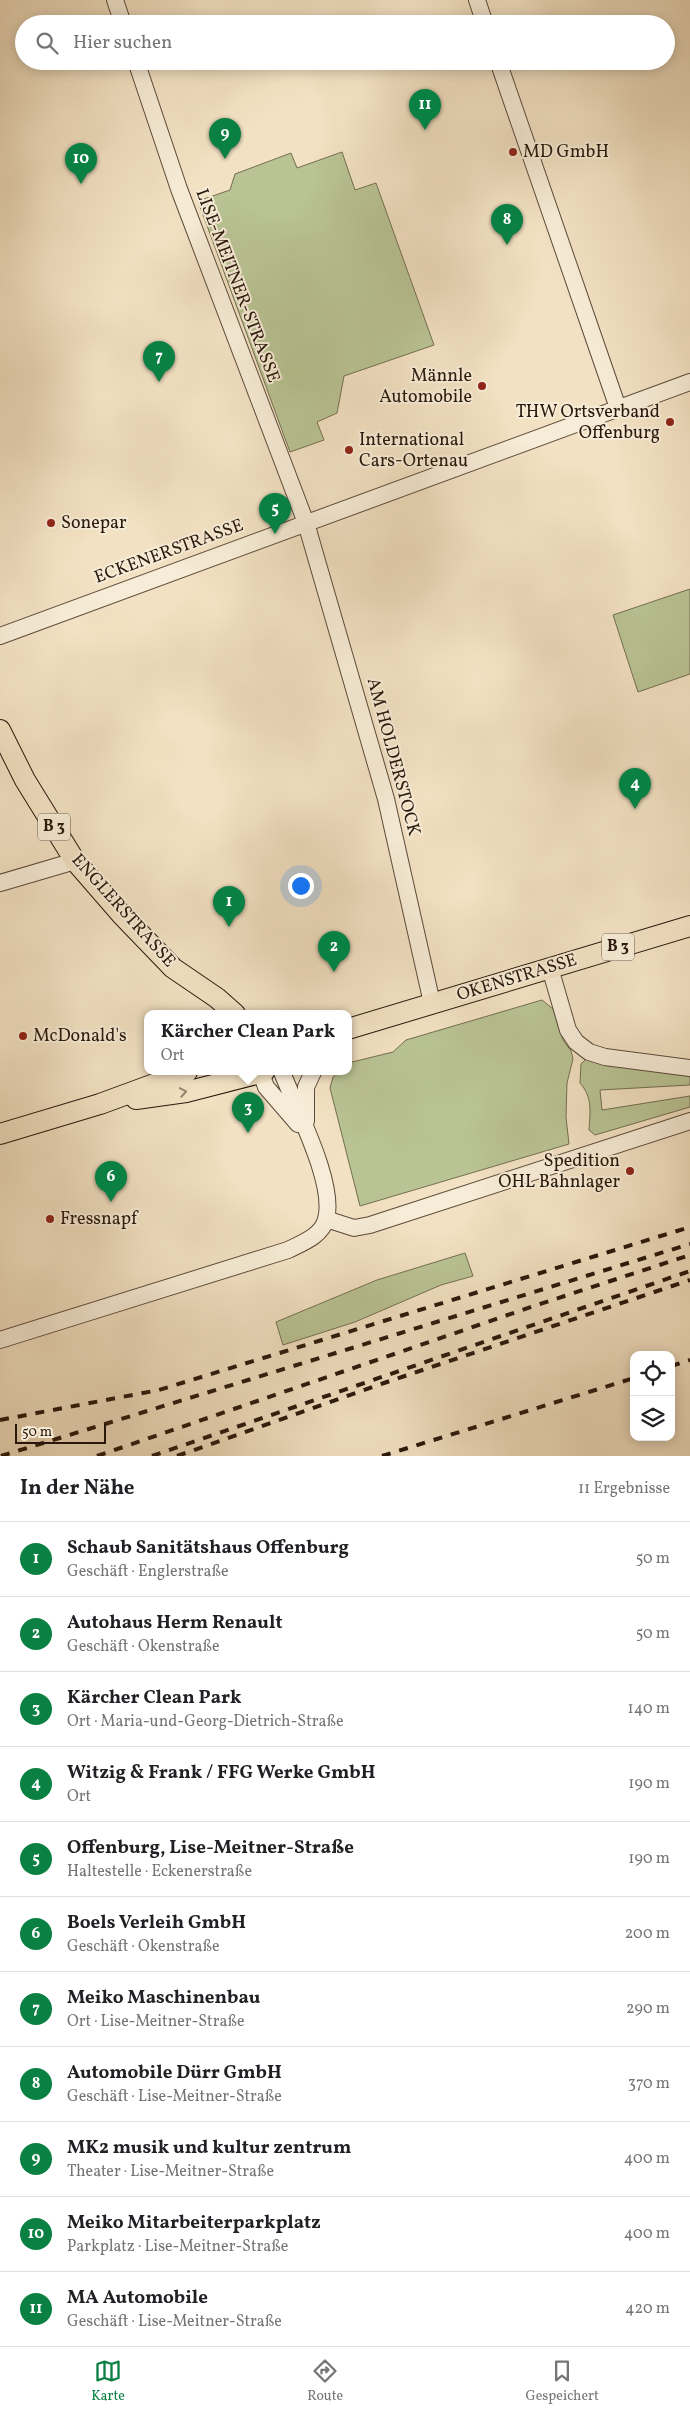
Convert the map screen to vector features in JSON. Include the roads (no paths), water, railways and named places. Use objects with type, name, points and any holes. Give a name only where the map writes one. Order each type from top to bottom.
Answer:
[{"type":"main road","name":"ENGLERSTRASSE","points":[[0,730],[25,780],[75,861],[121,914],[173,968],[220,1006],[241,1007],[245,1010]]},
{"type":"main road","name":"OKENSTRASSE","points":[[352,1028],[690,926]]},
{"type":"main road","name":"OKENSTRASSE","points":[[352,1037],[402,1012]]},
{"type":"main road","points":[[0,1134],[100,1104],[180,1075]]},
{"type":"main road","points":[[100,1104],[186,1092],[251,1075]]},
{"type":"street","points":[[115,0],[120,15]]},
{"type":"street","points":[[477,0],[482,15]]},
{"type":"street","name":"LISE-MEITNER-STRASSE","points":[[139,70],[176,182],[306,523]]},
{"type":"street","points":[[501,70],[618,408]]},
{"type":"street","name":"ECKENERSTRASSE","points":[[0,636],[690,382]]},
{"type":"street","name":"AM HOLDERSTOCK","points":[[306,523],[386,799],[432,1003]]},
{"type":"street","points":[[0,883],[75,861]]},
{"type":"street","points":[[550,968],[568,1030],[576,1042],[589,1052],[605,1057],[690,1068]]},
{"type":"street","points":[[263,1075],[266,1087],[308,1135]]},
{"type":"street","points":[[0,1340],[288,1250],[310,1239],[320,1231],[326,1219],[327,1197],[321,1169],[283,1075]]},
{"type":"street","points":[[308,1135],[305,1104],[306,1088],[312,1075]]},
{"type":"street","points":[[326,1219],[354,1228],[370,1225],[690,1121]]},
{"type":"railway","points":[[0,1420],[159,1390],[690,1227]]},
{"type":"railway","points":[[1,1456],[690,1244]]},
{"type":"railway","points":[[97,1456],[534,1306],[690,1255]]},
{"type":"railway","points":[[152,1456],[690,1271]]},
{"type":"railway","points":[[177,1456],[384,1383],[690,1280]]},
{"type":"railway","points":[[675,1365],[690,1360]]},
{"type":"railway","points":[[382,1456],[630,1379]]},
{"type":"place","name":"MA Automobile","points":[[425,130]]},
{"type":"place","name":"MD GmbH","points":[[513,152]]},
{"type":"place","name":"MK2 musik und kultur zentrum","points":[[225,159]]},
{"type":"place","name":"Meiko Mitarbeiterparkplatz","points":[[81,184]]},
{"type":"place","name":"Automobile Dürr GmbH","points":[[507,245]]},
{"type":"place","name":"Meiko Maschinenbau","points":[[159,382]]},
{"type":"place","name":"Männle Automobile","points":[[482,386]]},
{"type":"place","name":"THW Ortsverband Offenburg","points":[[670,422]]},
{"type":"place","name":"International Cars-Ortenau","points":[[349,450]]},
{"type":"place","name":"Sonepar","points":[[51,523]]},
{"type":"place","name":"Offenburg, Lise-Meitner-Straße","points":[[275,534]]},
{"type":"place","name":"Witzig & Frank / FFG Werke GmbH","points":[[635,809]]},
{"type":"place","name":"Schaub Sanitätshaus Offenburg","points":[[229,927]]},
{"type":"place","name":"Autohaus Herm Renault","points":[[334,972]]},
{"type":"place","name":"McDonald's","points":[[23,1036]]},
{"type":"place","name":"Kärcher Clean Park","points":[[248,1133]]},
{"type":"place","name":"Spedition OHL Bahnlager","points":[[630,1171]]},
{"type":"place","name":"Boels Verleih GmbH","points":[[111,1202]]},
{"type":"place","name":"Fressnapf","points":[[50,1219]]}]
